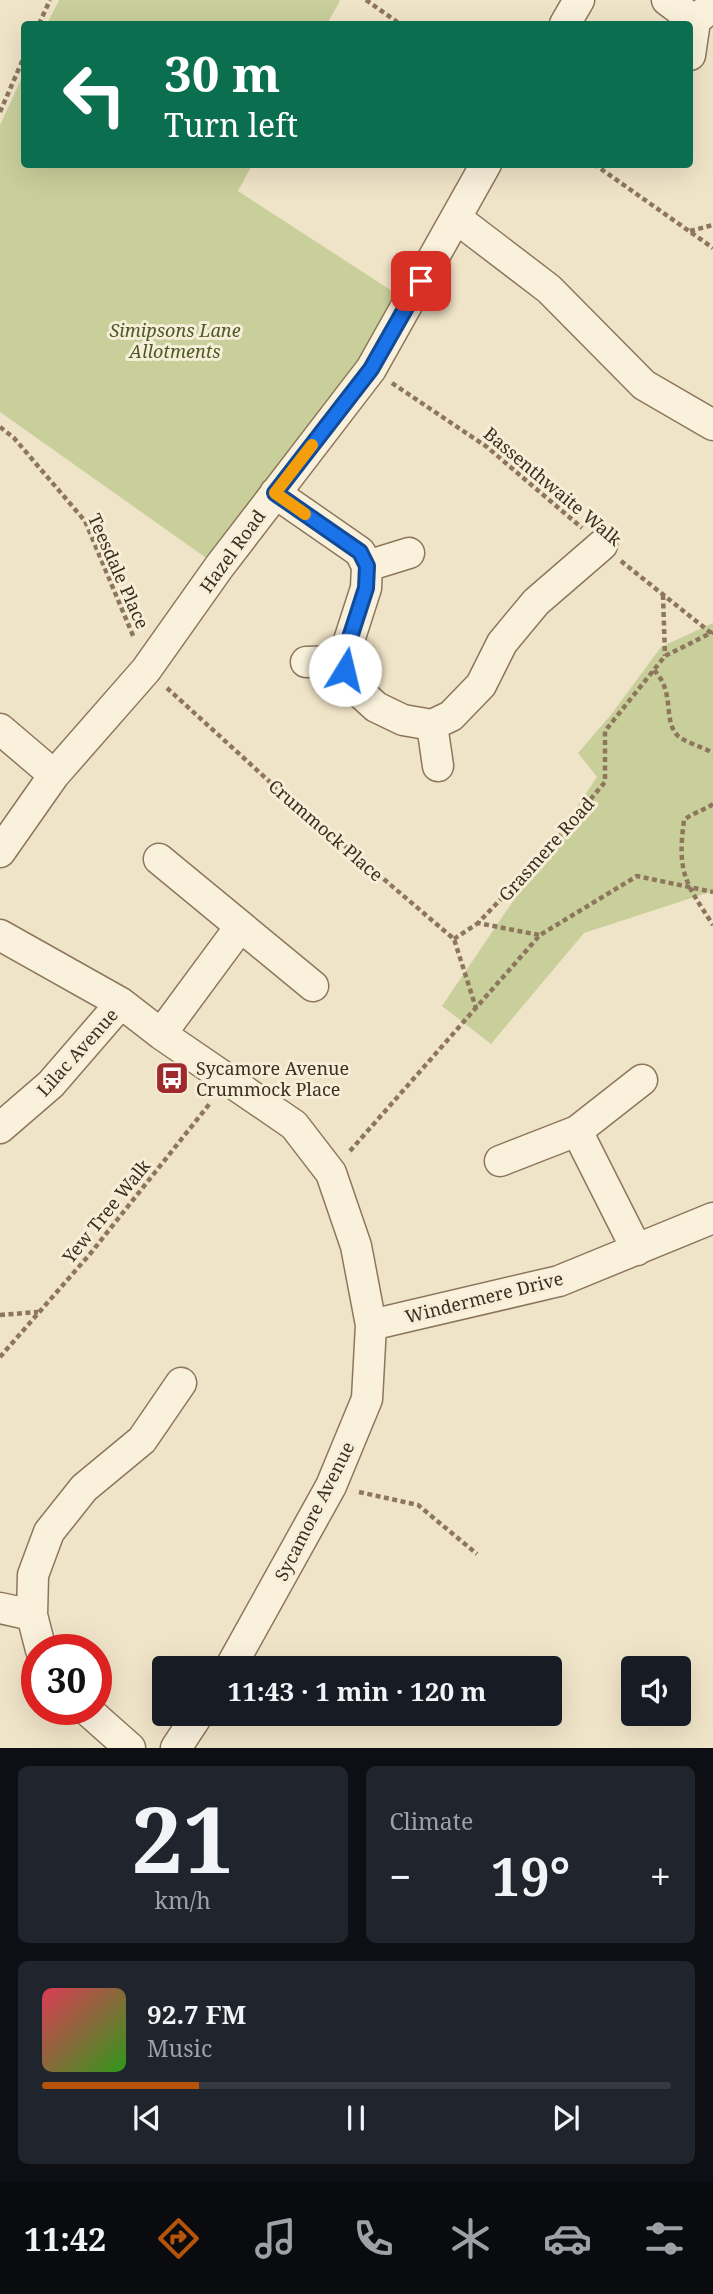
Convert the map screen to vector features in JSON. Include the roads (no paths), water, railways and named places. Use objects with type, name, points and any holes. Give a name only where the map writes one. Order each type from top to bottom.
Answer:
[{"type":"street","points":[[567,21],[579,0]]},
{"type":"street","points":[[667,0],[704,13],[693,46]]},
{"type":"street","name":"Hazel Road","points":[[0,852],[54,775],[146,670],[275,493],[371,369],[484,168]]},
{"type":"street","points":[[456,218],[549,289],[644,385],[713,425]]},
{"type":"street","points":[[275,493],[360,552],[367,566],[366,588],[345,653],[345,670],[352,685],[376,707],[403,720],[432,725],[451,716],[481,685],[502,643],[536,602],[602,545]]},
{"type":"street","points":[[367,566],[408,553]]},
{"type":"street","points":[[306,662],[345,661]]},
{"type":"street","points":[[432,725],[438,766]]},
{"type":"street","points":[[0,729],[54,775]]},
{"type":"street","points":[[159,859],[313,986]]},
{"type":"street","points":[[161,1034],[240,927]]},
{"type":"street","name":"Sycamore Avenue","points":[[0,935],[121,1003],[161,1034],[294,1125],[331,1173],[356,1246],[371,1325],[368,1399],[331,1486],[237,1656]]},
{"type":"street","name":"Lilac Avenue","points":[[0,1128],[51,1084],[121,1003]]},
{"type":"street","points":[[500,1161],[578,1131],[642,1080]]},
{"type":"street","points":[[578,1131],[637,1250]]},
{"type":"street","name":"Windermere Drive","points":[[371,1325],[559,1281],[713,1218]]},
{"type":"street","points":[[37,1634],[32,1615],[33,1575],[49,1532],[84,1488],[142,1440],[181,1383]]},
{"type":"street","points":[[0,1608],[32,1615]]},
{"type":"street","points":[[104,1725],[130,1748]]},
{"type":"street","points":[[176,1748],[191,1726]]},
{"type":"place","name":"Sycamore Avenue Crummock Place","points":[[172,1078]]},
{"type":"park label","name":"Simipsons Lane Allotments","points":[[175,340]]}]
